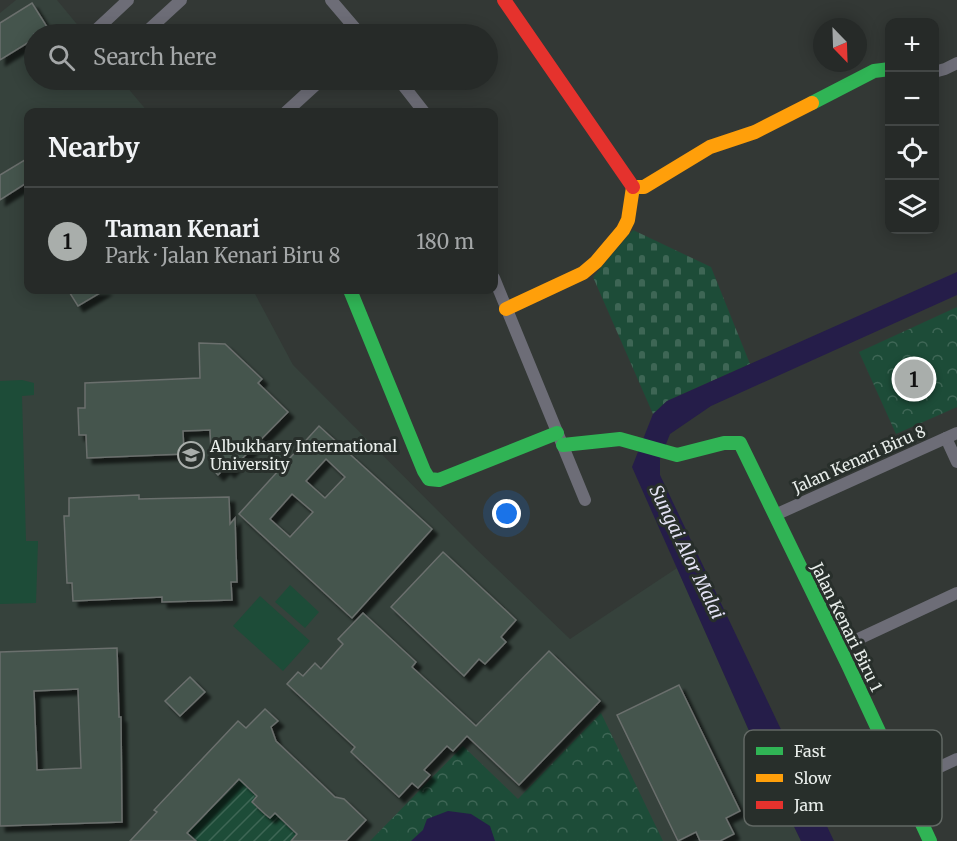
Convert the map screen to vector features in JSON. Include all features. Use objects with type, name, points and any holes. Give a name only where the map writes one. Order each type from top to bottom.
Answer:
[{"type":"street","points":[[102,24],[128,0]]},
{"type":"street","points":[[155,24],[181,0]]},
{"type":"street","points":[[331,0],[351,24]]},
{"type":"street","points":[[504,0],[633,187],[628,220],[623,230],[596,262],[583,273],[506,309]]},
{"type":"street","points":[[939,71],[957,63]]},
{"type":"street","points":[[633,187],[644,187],[710,147],[755,132],[874,71],[885,70]]},
{"type":"street","points":[[290,108],[310,90]]},
{"type":"street","points":[[407,90],[421,108]]},
{"type":"street","points":[[498,288],[585,500]]},
{"type":"street","points":[[352,294],[429,479],[439,480],[560,439]]},
{"type":"street","points":[[952,436],[957,462]]},
{"type":"street","name":"Jalan Kenari Biru 8","points":[[775,515],[952,436]]},
{"type":"street","name":"Jalan Kenari Biru 1","points":[[560,439],[620,439],[677,455],[724,443],[741,443],[878,730]]},
{"type":"street","points":[[839,648],[957,593]]},
{"type":"street","points":[[942,766],[957,759]]},
{"type":"street","name":"Jalan Kenari Biru 1","points":[[923,826],[930,841]]},
{"type":"shaded area","name":"Albukhary International University","points":[[16,0],[57,0],[77,24],[24,24],[24,90],[129,90],[145,108],[24,108],[24,294],[255,294],[293,365],[472,545],[570,639],[677,568],[749,730],[744,730],[744,826],[794,826],[801,841],[0,841],[0,13]]},
{"type":"green space","points":[[633,230],[711,267],[750,364],[667,401],[653,414],[593,277]]},
{"type":"green space","points":[[957,307],[957,407],[896,434],[859,352]]},
{"type":"green space","points":[[22,380],[34,383],[34,395],[22,396],[26,541],[38,541],[36,603],[0,604],[0,381]]},
{"type":"green space","points":[[290,585],[319,612],[305,628],[275,602]]},
{"type":"green space","points":[[260,596],[310,641],[283,671],[233,626]]},
{"type":"green space","points":[[601,713],[663,841],[370,841],[463,746],[518,799]]},
{"type":"green space","points":[[239,779],[257,796],[252,802],[270,818],[275,813],[297,834],[291,841],[187,841],[183,837]]},
{"type":"water","name":"Sungai Alor Malai","points":[[957,272],[957,295],[711,406],[670,434],[660,459],[660,475],[781,730],[749,730],[632,467],[653,414],[667,401]]},
{"type":"water","points":[[448,811],[471,814],[490,826],[495,841],[411,841],[423,830],[427,819]]},
{"type":"water","points":[[794,826],[827,826],[834,841],[801,841]]},
{"type":"building","points":[[32,3],[45,24],[24,24],[24,45],[0,60],[0,23]]},
{"type":"building","points":[[24,160],[24,185],[0,200],[0,175]]},
{"type":"building","points":[[70,294],[98,294],[78,306]]},
{"type":"building","points":[[199,343],[225,344],[262,379],[258,383],[288,412],[229,472],[225,468],[218,475],[210,466],[223,453],[211,453],[210,430],[183,431],[184,454],[87,458],[86,435],[79,435],[78,408],[85,408],[85,383],[200,378]]},
{"type":"building","points":[[319,426],[432,529],[352,618],[239,514]],"holes":[[[326,459],[345,477],[325,498],[306,481]],[[292,494],[313,512],[290,537],[270,519]]]},
{"type":"building","points":[[139,495],[139,499],[229,497],[230,524],[235,518],[237,582],[231,582],[232,600],[162,602],[162,597],[73,601],[72,583],[67,583],[64,516],[69,516],[69,498]]},
{"type":"building","points":[[443,552],[516,620],[501,637],[506,642],[485,664],[479,659],[464,676],[391,607]]},
{"type":"building","points":[[363,613],[416,662],[412,667],[476,726],[549,651],[600,701],[519,785],[467,736],[453,751],[447,746],[424,770],[430,775],[418,788],[412,783],[399,797],[351,752],[355,747],[287,684],[298,672],[303,676],[315,663],[321,669],[343,644],[338,639]]},
{"type":"building","points":[[117,648],[119,717],[121,717],[122,822],[0,826],[0,652]],"holes":[[[78,689],[81,768],[37,770],[34,691]]]},
{"type":"building","points":[[190,677],[205,692],[180,716],[165,701]]},
{"type":"building","points":[[679,685],[740,811],[726,818],[734,834],[720,841],[700,841],[696,832],[678,841],[617,715]]},
{"type":"building","points":[[265,709],[278,721],[271,727],[276,741],[335,797],[344,799],[366,820],[346,841],[291,841],[297,834],[275,813],[270,818],[252,802],[257,796],[239,779],[187,833],[196,841],[130,841],[157,812],[154,810],[238,721],[246,728]]},
{"type":"traffic: fast","points":[[812,103],[874,71],[885,70]]},
{"type":"traffic: fast","points":[[352,294],[429,479],[439,480],[557,433]]},
{"type":"traffic: fast","points":[[563,445],[620,439],[677,455],[724,443],[740,443],[878,730]]},
{"type":"traffic: fast","points":[[923,826],[930,841]]},
{"type":"traffic: slow","points":[[506,309],[583,273],[596,262],[623,230],[628,220],[633,187],[644,187],[710,147],[755,132],[812,103]]},
{"type":"traffic: jam","points":[[504,0],[633,187]]},
{"type":"place","name":"Taman Kenari","points":[[914,379]]},
{"type":"place","name":"Albukhary International University","points":[[191,455]]}]
